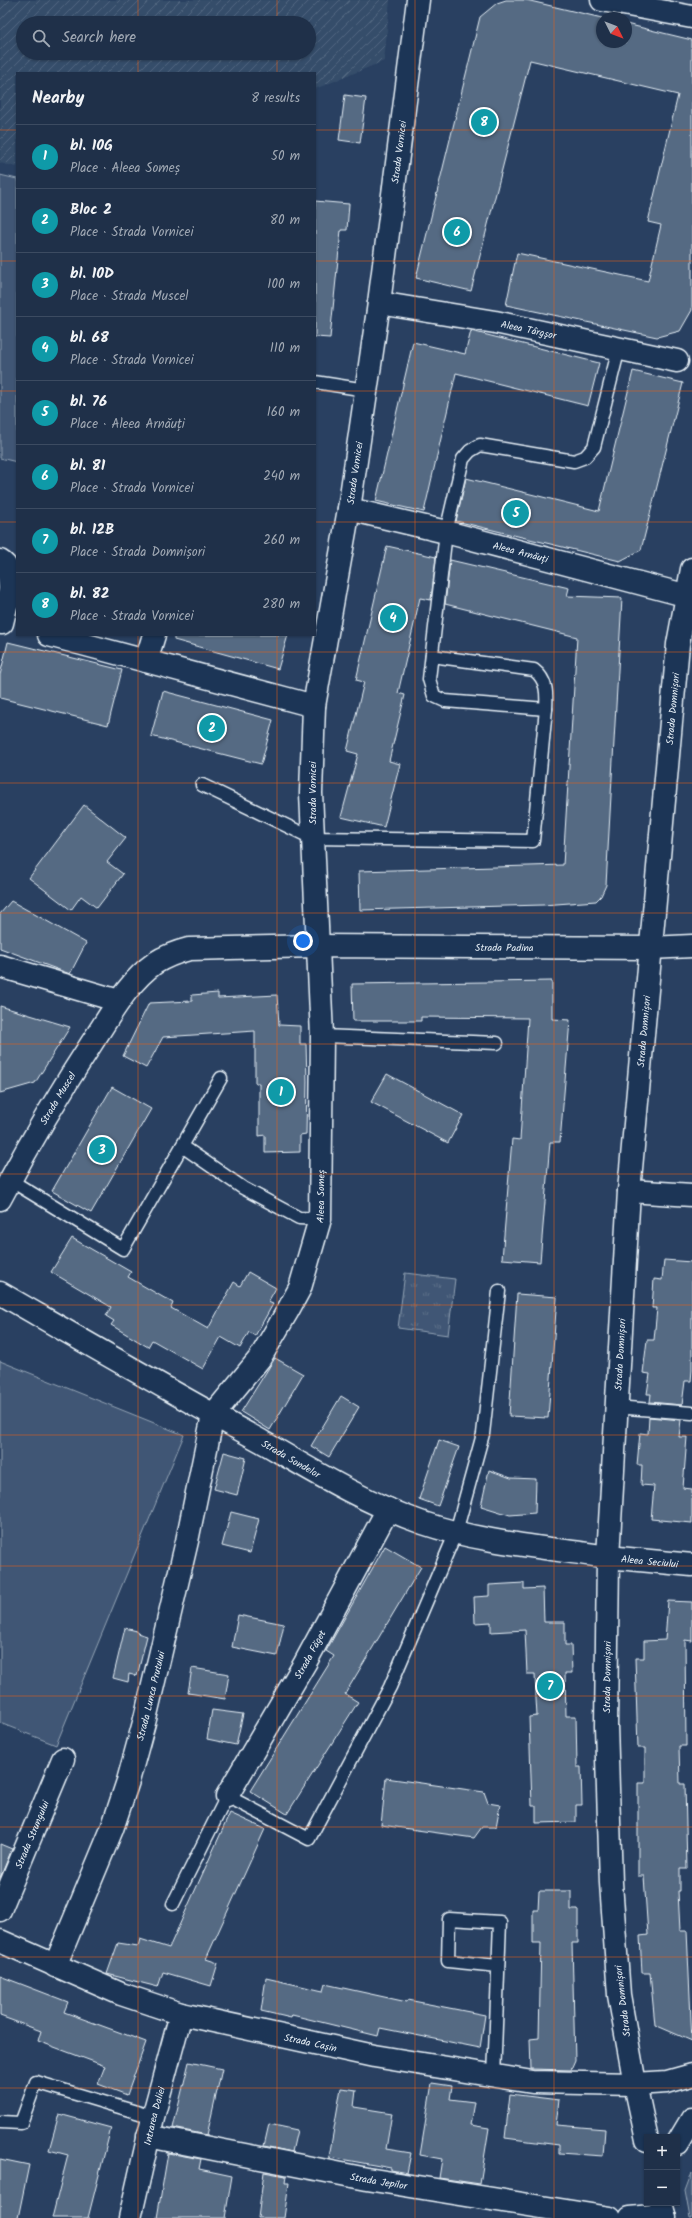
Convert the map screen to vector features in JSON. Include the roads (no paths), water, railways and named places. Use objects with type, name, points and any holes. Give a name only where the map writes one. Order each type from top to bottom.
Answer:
[{"type":"street","name":"Strada Vornicei","points":[[317,946],[311,793],[314,706],[322,616],[349,510],[379,302],[418,0]]},
{"type":"street","points":[[602,0],[692,17]]},
{"type":"street","name":"Aleea Târgșor","points":[[379,302],[495,322],[677,360]]},
{"type":"street","name":"Aleea Arnăuți","points":[[349,510],[446,532],[689,596]]},
{"type":"street","points":[[0,561],[7,567],[14,594],[6,624]]},
{"type":"street","name":"Strada Domnișori","points":[[646,2134],[619,1995],[610,1883],[606,1734],[608,1557],[615,1407],[629,1191],[678,644],[689,596],[692,568]]},
{"type":"street","points":[[53,636],[314,706]]},
{"type":"street","points":[[146,661],[154,636]]},
{"type":"street","name":"Strada Padina","points":[[317,946],[650,948],[692,946]]},
{"type":"street","name":"Strada Muscel","points":[[5,1189],[74,1070],[119,1001],[142,974],[156,962],[173,953],[189,949],[317,946]]},
{"type":"street","name":"Aleea Someș","points":[[213,1415],[260,1358],[287,1312],[300,1288],[320,1219],[322,1036],[317,946]]},
{"type":"street","points":[[0,966],[119,1001]]},
{"type":"street","points":[[629,1191],[692,1195]]},
{"type":"street","name":"Strada Sondelor","points":[[0,1294],[213,1415],[342,1486],[388,1509],[423,1523],[456,1532],[608,1557]]},
{"type":"street","name":"Strada Lunca Prutului","points":[[55,1966],[112,1829],[128,1781],[145,1719],[187,1541],[213,1415]]},
{"type":"street","name":"Strada Făget","points":[[227,1796],[305,1663],[388,1509]]},
{"type":"street","name":"Aleea Seciului","points":[[608,1557],[692,1565]]},
{"type":"street","name":"Strada Strungului","points":[[0,1910],[63,1758]]},
{"type":"street","name":"Strada Cașin","points":[[0,1941],[121,1994],[181,2014],[374,2056],[532,2082],[635,2084],[667,2082],[692,2075]]},
{"type":"street","name":"Intrarea Daliei","points":[[130,2218],[150,2126],[181,2014]]},
{"type":"street","points":[[680,2139],[692,2119]]},
{"type":"street","name":"Strada Jepilor","points":[[150,2126],[367,2179],[610,2218]]},
{"type":"street","points":[[630,2218],[663,2212]]},
{"type":"lane","points":[[546,709],[445,701],[434,696],[429,679],[446,532],[463,459],[470,450],[480,445],[574,461],[585,457],[594,447],[619,348]]},
{"type":"lane","points":[[316,382],[366,390]]},
{"type":"lane","points":[[202,785],[312,838],[533,841],[547,694],[542,677],[534,670],[432,656]]},
{"type":"lane","points":[[322,1036],[497,1043]]},
{"type":"lane","points":[[5,1189],[123,1249],[221,1078]]},
{"type":"lane","points":[[182,1146],[243,1188],[299,1218],[320,1219]]},
{"type":"lane","points":[[173,1904],[227,1796],[309,1839],[390,1687],[456,1532],[483,1434],[499,1291]]},
{"type":"lane","points":[[615,1407],[692,1413]]},
{"type":"lane","points":[[494,2076],[500,1922],[449,1919],[448,1961],[498,1966]]},
{"type":"lane","points":[[0,2122],[21,2123],[36,2082],[150,2126]]},
{"type":"place","name":"bl. 82","points":[[484,122]]},
{"type":"place","name":"bl. 81","points":[[457,232]]},
{"type":"place","name":"bl. 76","points":[[516,513]]},
{"type":"place","name":"bl. 68","points":[[393,618]]},
{"type":"place","name":"Bloc 2","points":[[212,728]]},
{"type":"place","name":"bl. 10G","points":[[281,1092]]},
{"type":"place","name":"bl. 10D","points":[[102,1150]]},
{"type":"place","name":"bl. 12B","points":[[550,1686]]}]
